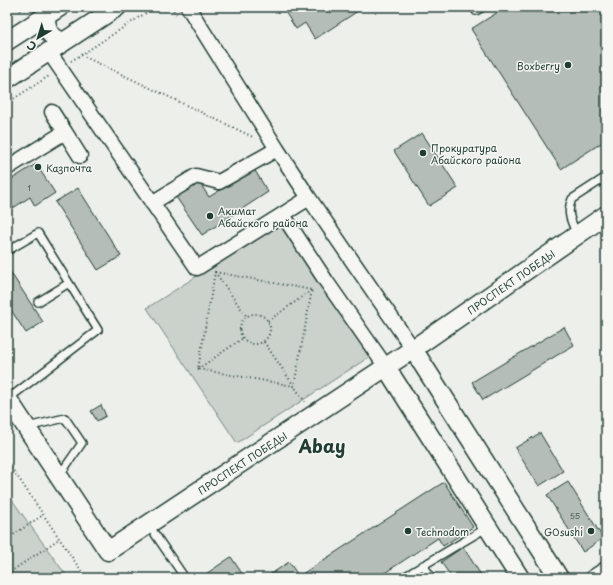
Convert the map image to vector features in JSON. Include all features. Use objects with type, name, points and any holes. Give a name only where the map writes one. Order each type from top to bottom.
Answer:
[{"type":"street","points":[[7,79],[117,7]]},
{"type":"street","points":[[188,7],[277,149],[413,349],[559,578]]},
{"type":"street","points":[[53,12],[46,28],[54,38],[61,68],[197,268],[309,198]]},
{"type":"street","points":[[7,41],[53,12]]},
{"type":"street","points":[[52,112],[80,156]]},
{"type":"street","points":[[7,168],[65,132]]},
{"type":"street","points":[[152,203],[196,176],[219,182],[277,149]]},
{"type":"street","points":[[283,215],[386,367],[520,578]]},
{"type":"street","name":"ПРОСПЕКТ ПОБЕДЫ","points":[[7,399],[108,550],[413,349],[606,215]]},
{"type":"street","points":[[592,578],[606,569]]},
{"type":"lane","points":[[578,235],[569,215],[569,204],[572,199],[606,178]]},
{"type":"lane","points":[[7,251],[38,233],[98,330],[7,399]]},
{"type":"lane","points":[[38,302],[69,283]]},
{"type":"lane","points":[[26,427],[65,418],[78,437],[82,443],[59,476]]},
{"type":"lane","points":[[148,524],[185,578]]},
{"type":"lane","points":[[402,578],[488,527]]},
{"type":"lane","points":[[423,565],[432,578]]},
{"type":"path","points":[[7,103],[156,7]]},
{"type":"path","points":[[81,55],[253,137]]},
{"type":"path","points":[[215,272],[312,290]]},
{"type":"path","points":[[215,272],[247,316]]},
{"type":"path","points":[[198,369],[215,272]]},
{"type":"path","points":[[268,321],[326,280]]},
{"type":"path","points":[[294,386],[312,290]]},
{"type":"path","points":[[254,314],[262,315],[268,321],[271,328],[269,336],[264,342],[257,345],[249,343],[243,338],[240,330],[242,323],[247,316],[254,314]]},
{"type":"path","points":[[198,369],[243,338]]},
{"type":"path","points":[[264,342],[314,415]]},
{"type":"path","points":[[198,369],[294,386]]},
{"type":"path","points":[[7,461],[86,578]]},
{"type":"path","points":[[7,539],[43,515]]},
{"type":"path","points":[[7,574],[59,539]]},
{"type":"shaded area","points":[[281,222],[369,357],[237,443],[147,308]]},
{"type":"shaded area","points":[[7,493],[68,578],[7,578]]},
{"type":"building","points":[[282,7],[364,7],[315,39],[305,23],[296,29]]},
{"type":"building","points":[[506,7],[606,7],[606,140],[561,169],[471,29]]},
{"type":"building","points":[[422,133],[458,188],[429,206],[394,151]]},
{"type":"building","points":[[36,164],[55,193],[35,206],[30,197],[7,212],[7,182]]},
{"type":"building","name":"Акимат Абайского района","points":[[254,169],[268,192],[202,235],[176,197],[199,182],[209,197]]},
{"type":"building","points":[[78,188],[121,256],[98,270],[55,202]]},
{"type":"building","points":[[9,270],[43,322],[26,333],[7,304],[7,271]]},
{"type":"building","points":[[564,327],[574,345],[483,400],[472,382]]},
{"type":"building","points":[[101,405],[106,416],[97,421],[91,411]]},
{"type":"building","points":[[540,433],[563,471],[539,486],[515,448]]},
{"type":"building","points":[[444,482],[473,527],[443,546],[438,538],[377,578],[300,578],[299,576]]},
{"type":"building","points":[[568,482],[603,538],[583,552],[547,495]]},
{"type":"building","points":[[463,547],[483,578],[452,578],[441,562]]},
{"type":"building","points":[[231,557],[245,578],[200,578]]},
{"type":"building","points":[[289,562],[300,578],[265,578]]},
{"type":"place","name":"Boxberry","points":[[568,65]]},
{"type":"place","name":"Прокуратура Абайского района","points":[[423,153]]},
{"type":"place","name":"Казпочта","points":[[38,167]]},
{"type":"place","name":"Акимат Абайского района","points":[[210,216]]},
{"type":"place","name":"Technodom","points":[[408,531]]},
{"type":"place","name":"GOsushi","points":[[591,531]]},
{"type":"district","name":"Abay","points":[[322,445]]}]
